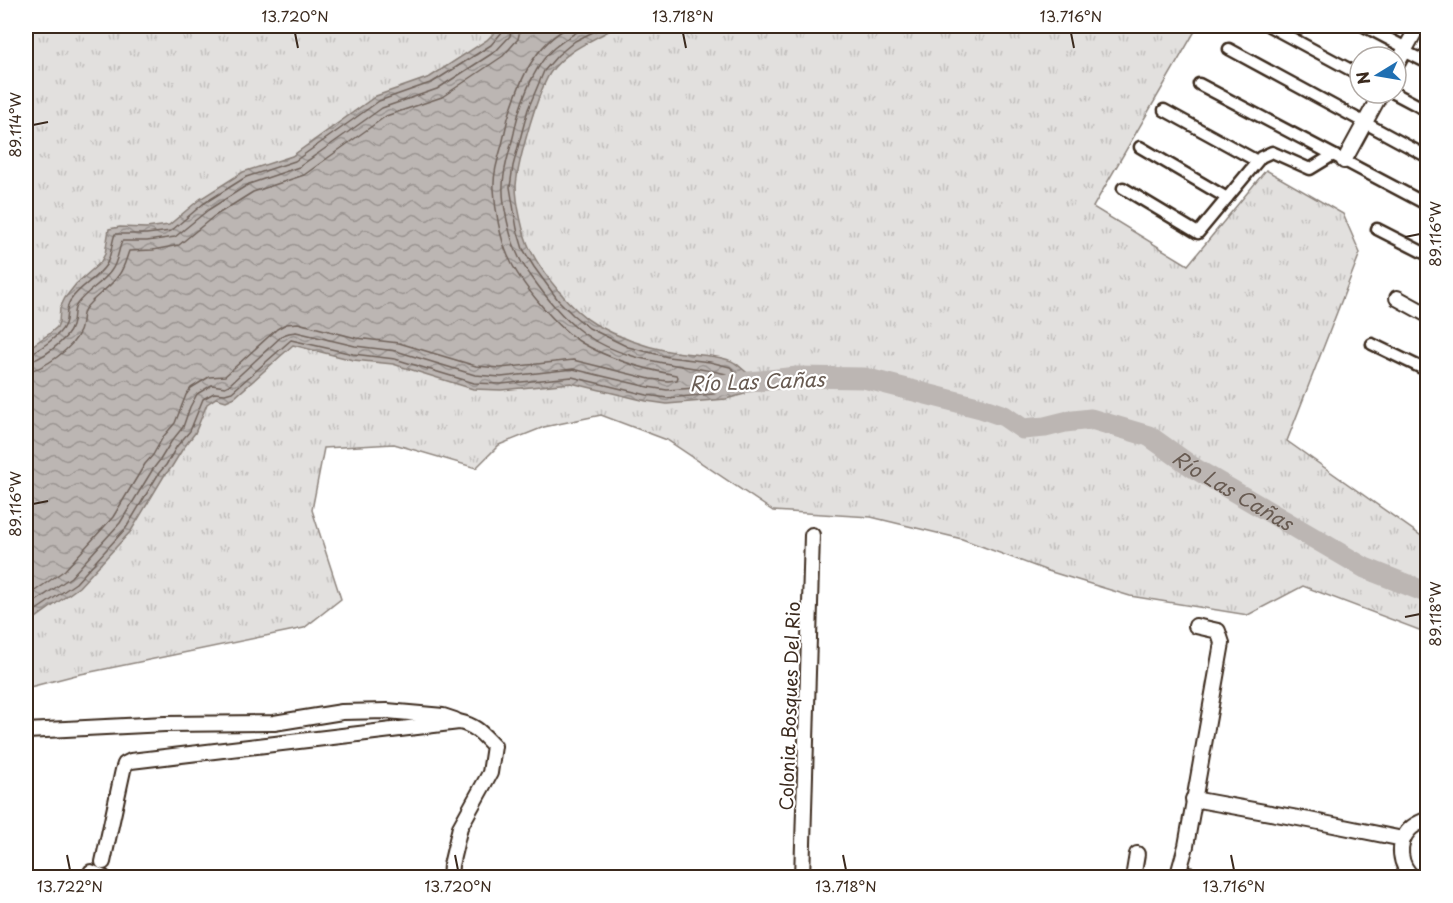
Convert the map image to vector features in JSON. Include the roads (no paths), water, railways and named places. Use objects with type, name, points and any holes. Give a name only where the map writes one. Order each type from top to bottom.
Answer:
[{"type":"street","points":[[1269,26],[1348,69]]},
{"type":"street","points":[[1364,26],[1396,45]]},
{"type":"street","points":[[1408,45],[1418,26]]},
{"type":"street","points":[[1229,49],[1428,158]]},
{"type":"street","points":[[1408,52],[1428,63]]},
{"type":"street","points":[[1199,84],[1428,205]]},
{"type":"street","points":[[1408,100],[1428,111]]},
{"type":"street","points":[[1124,188],[1198,233],[1261,157],[1272,152],[1310,169],[1338,158],[1364,124],[1374,105]]},
{"type":"street","points":[[1164,110],[1257,161]]},
{"type":"street","points":[[1140,147],[1227,198]]},
{"type":"street","points":[[1377,229],[1428,255]]},
{"type":"street","points":[[1396,298],[1428,315]]},
{"type":"street","points":[[1372,344],[1428,371]]},
{"type":"street","name":"Colonia Bosques Del Rio","points":[[802,878],[812,535]]},
{"type":"street","points":[[1196,626],[1218,631],[1222,643],[1186,846],[1178,875],[1206,878]]},
{"type":"street","points":[[26,731],[165,724],[274,723],[342,712],[387,711],[443,716],[471,725],[494,746],[490,773],[460,826],[450,878]]},
{"type":"street","points":[[103,862],[123,770],[131,761],[459,722]]},
{"type":"street","points":[[1193,800],[1403,839]]},
{"type":"street","points":[[1414,878],[1404,867],[1400,849],[1408,830],[1428,819]]},
{"type":"street","points":[[1133,878],[1137,854]]},
{"type":"water","points":[[501,26],[617,26],[581,46],[557,65],[544,84],[532,118],[520,163],[516,192],[525,236],[542,269],[576,310],[612,333],[658,349],[713,356],[735,363],[749,374],[745,394],[726,399],[667,404],[571,383],[501,390],[473,389],[393,364],[353,360],[293,345],[235,397],[226,401],[216,398],[207,404],[195,433],[164,476],[131,531],[79,587],[26,625],[26,350],[57,327],[60,308],[65,298],[76,284],[100,263],[105,254],[109,229],[169,225],[200,199],[243,172],[292,156],[376,96],[430,77],[487,40]]},
{"type":"waterway","name":"Río Las Cañas","points":[[720,385],[798,377],[864,378],[981,408],[1004,416],[1023,429],[1091,419],[1149,436],[1194,468],[1365,568],[1428,593]]}]
